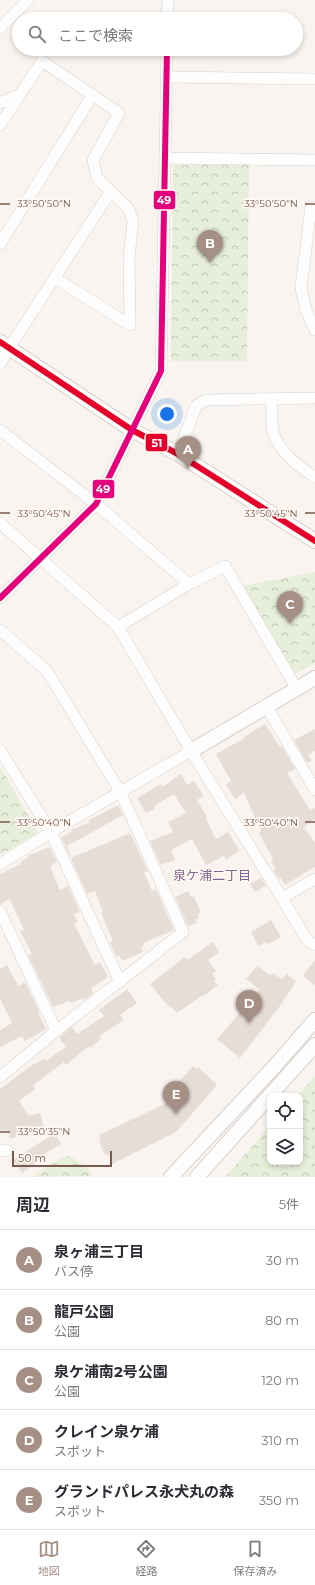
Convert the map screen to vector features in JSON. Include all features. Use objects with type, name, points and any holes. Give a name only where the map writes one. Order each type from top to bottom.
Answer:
[{"type":"street","points":[[16,12],[28,0]]},
{"type":"street","points":[[167,12],[168,0]]},
{"type":"street","points":[[0,27],[12,15]]},
{"type":"street","points":[[0,598],[96,504],[161,371],[167,56]]},
{"type":"street","points":[[0,125],[42,61],[119,113],[93,160],[97,178],[128,208],[132,221],[129,257],[130,324],[55,278]]},
{"type":"street","points":[[167,77],[315,79]]},
{"type":"street","points":[[0,104],[19,95]]},
{"type":"street","points":[[0,244],[92,96]]},
{"type":"street","points":[[166,158],[315,160]]},
{"type":"street","points":[[0,364],[4,345],[55,278],[111,191]]},
{"type":"street","points":[[315,208],[311,207],[302,288],[306,310],[315,330]]},
{"type":"street","points":[[4,345],[132,430],[178,454],[315,541]]},
{"type":"street","points":[[178,454],[196,406],[206,400],[272,400],[315,398]]},
{"type":"street","points":[[272,400],[273,432],[283,451],[302,469],[315,477]]},
{"type":"street","points":[[0,430],[96,504],[189,584]]},
{"type":"street","points":[[0,523],[118,628],[190,751],[307,940],[315,945]]},
{"type":"street","points":[[118,628],[189,584],[225,566],[297,689]]},
{"type":"street","points":[[0,630],[47,671],[121,793],[183,932],[56,1031],[0,1077]]},
{"type":"street","points":[[0,864],[51,832],[121,793],[315,678]]},
{"type":"street","points":[[266,707],[315,790]]},
{"type":"street","points":[[0,750],[51,832],[120,982]]},
{"type":"street","points":[[282,898],[315,879]]},
{"type":"street","points":[[0,911],[56,1031]]},
{"type":"street","points":[[171,1177],[274,1067],[315,1020]]},
{"type":"street","points":[[197,1177],[315,1046]]},
{"type":"green space","points":[[173,165],[249,165],[247,361],[171,361]]},
{"type":"green space","points":[[315,572],[315,663],[295,674],[243,586]]},
{"type":"green space","points":[[0,766],[38,833],[0,855]]},
{"type":"green space","points":[[315,1076],[315,1177],[225,1177],[267,1129],[267,1165],[303,1165],[303,1093],[300,1093]]},
{"type":"green space","points":[[69,1156],[86,1166],[93,1176],[32,1177],[53,1162]]},
{"type":"building","points":[[265,724],[280,747],[282,746],[295,769],[287,773],[310,810],[315,808],[315,819],[304,827],[315,843],[315,867],[285,885],[281,878],[279,879],[273,870],[276,869],[271,860],[273,859],[259,833],[261,831],[244,793],[235,799],[226,784],[231,781],[216,754],[245,738],[244,737]]},
{"type":"building","points":[[315,729],[315,751],[308,755],[312,761],[307,763],[294,740]]},
{"type":"building","points":[[181,774],[187,785],[194,781],[204,796],[197,800],[207,817],[206,819],[216,839],[228,832],[239,850],[226,860],[224,856],[206,865],[192,839],[171,850],[175,860],[161,865],[150,841],[173,832],[168,822],[186,813],[174,794],[154,806],[155,809],[146,813],[137,798],[161,784],[162,787]]},
{"type":"building","points":[[118,805],[123,815],[67,846],[71,855],[70,856],[61,837],[72,832],[71,830],[90,822],[89,820]]},
{"type":"building","points":[[130,833],[148,871],[144,872],[152,891],[156,889],[174,930],[143,943],[144,945],[141,947],[143,952],[122,961],[120,956],[116,957],[110,942],[113,941],[101,913],[103,912],[95,891],[87,894],[71,858]]},
{"type":"building","points":[[50,847],[57,862],[50,866],[60,890],[68,886],[80,912],[74,914],[78,922],[74,924],[95,965],[100,962],[108,977],[91,988],[93,993],[84,1000],[83,998],[71,1003],[70,1001],[53,1007],[28,955],[32,954],[20,931],[24,930],[10,899],[0,904],[0,874],[21,864],[20,862],[28,858],[27,856]]},
{"type":"building","points":[[261,878],[266,886],[255,892],[250,884]]},
{"type":"building","points":[[188,891],[191,897],[194,897],[201,913],[198,915],[199,918],[195,920],[197,922],[188,926],[175,897]]},
{"type":"building","points":[[271,920],[281,937],[268,944],[266,942],[258,946],[251,932]]},
{"type":"building","points":[[213,942],[219,952],[208,960],[216,971],[212,974],[216,979],[214,981],[218,985],[177,1013],[162,999],[150,984],[185,957],[187,960]]},
{"type":"building","points":[[315,960],[315,985],[303,976]]},
{"type":"building","points":[[7,965],[18,986],[25,982],[46,1029],[25,1041],[22,1036],[0,1047],[0,1030],[12,1023],[0,999],[0,969]]},
{"type":"building","points":[[257,966],[270,975],[272,973],[282,979],[287,974],[296,981],[280,1006],[240,1058],[217,1039],[260,990],[246,979]]},
{"type":"building","points":[[127,989],[137,1003],[120,1015],[124,1020],[99,1036],[101,1039],[90,1048],[89,1046],[66,1065],[64,1062],[45,1076],[33,1086],[35,1089],[19,1101],[29,1116],[40,1113],[44,1128],[10,1139],[8,1130],[0,1131],[0,1089],[35,1063],[36,1064],[44,1058],[46,1061],[66,1047],[59,1038],[72,1027],[77,1034],[104,1016],[99,1010]]},
{"type":"building","points":[[193,1066],[196,1069],[198,1067],[217,1085],[176,1132],[112,1164],[108,1154],[105,1155],[99,1141],[101,1141],[99,1135],[169,1102],[162,1096],[174,1083],[176,1085]]},
{"type":"building","points":[[55,1133],[61,1144],[36,1159],[38,1162],[22,1173],[13,1160]]},
{"type":"transit line","name":"49","points":[[0,598],[96,504],[161,371],[167,56]]},
{"type":"transit line","name":"51","points":[[0,342],[132,430],[178,454],[315,541]]},
{"type":"place","name":"龍戸公園","points":[[210,263]]},
{"type":"place","name":"泉ヶ浦三丁目","points":[[188,469]]},
{"type":"place","name":"泉ケ浦南2号公園","points":[[290,624]]},
{"type":"place","name":"クレイン泉ケ浦","points":[[249,1023]]},
{"type":"place","name":"グランドパレス永犬丸の森","points":[[176,1114]]},
{"type":"district","name":"泉ケ浦二丁目","points":[[212,875]]}]
